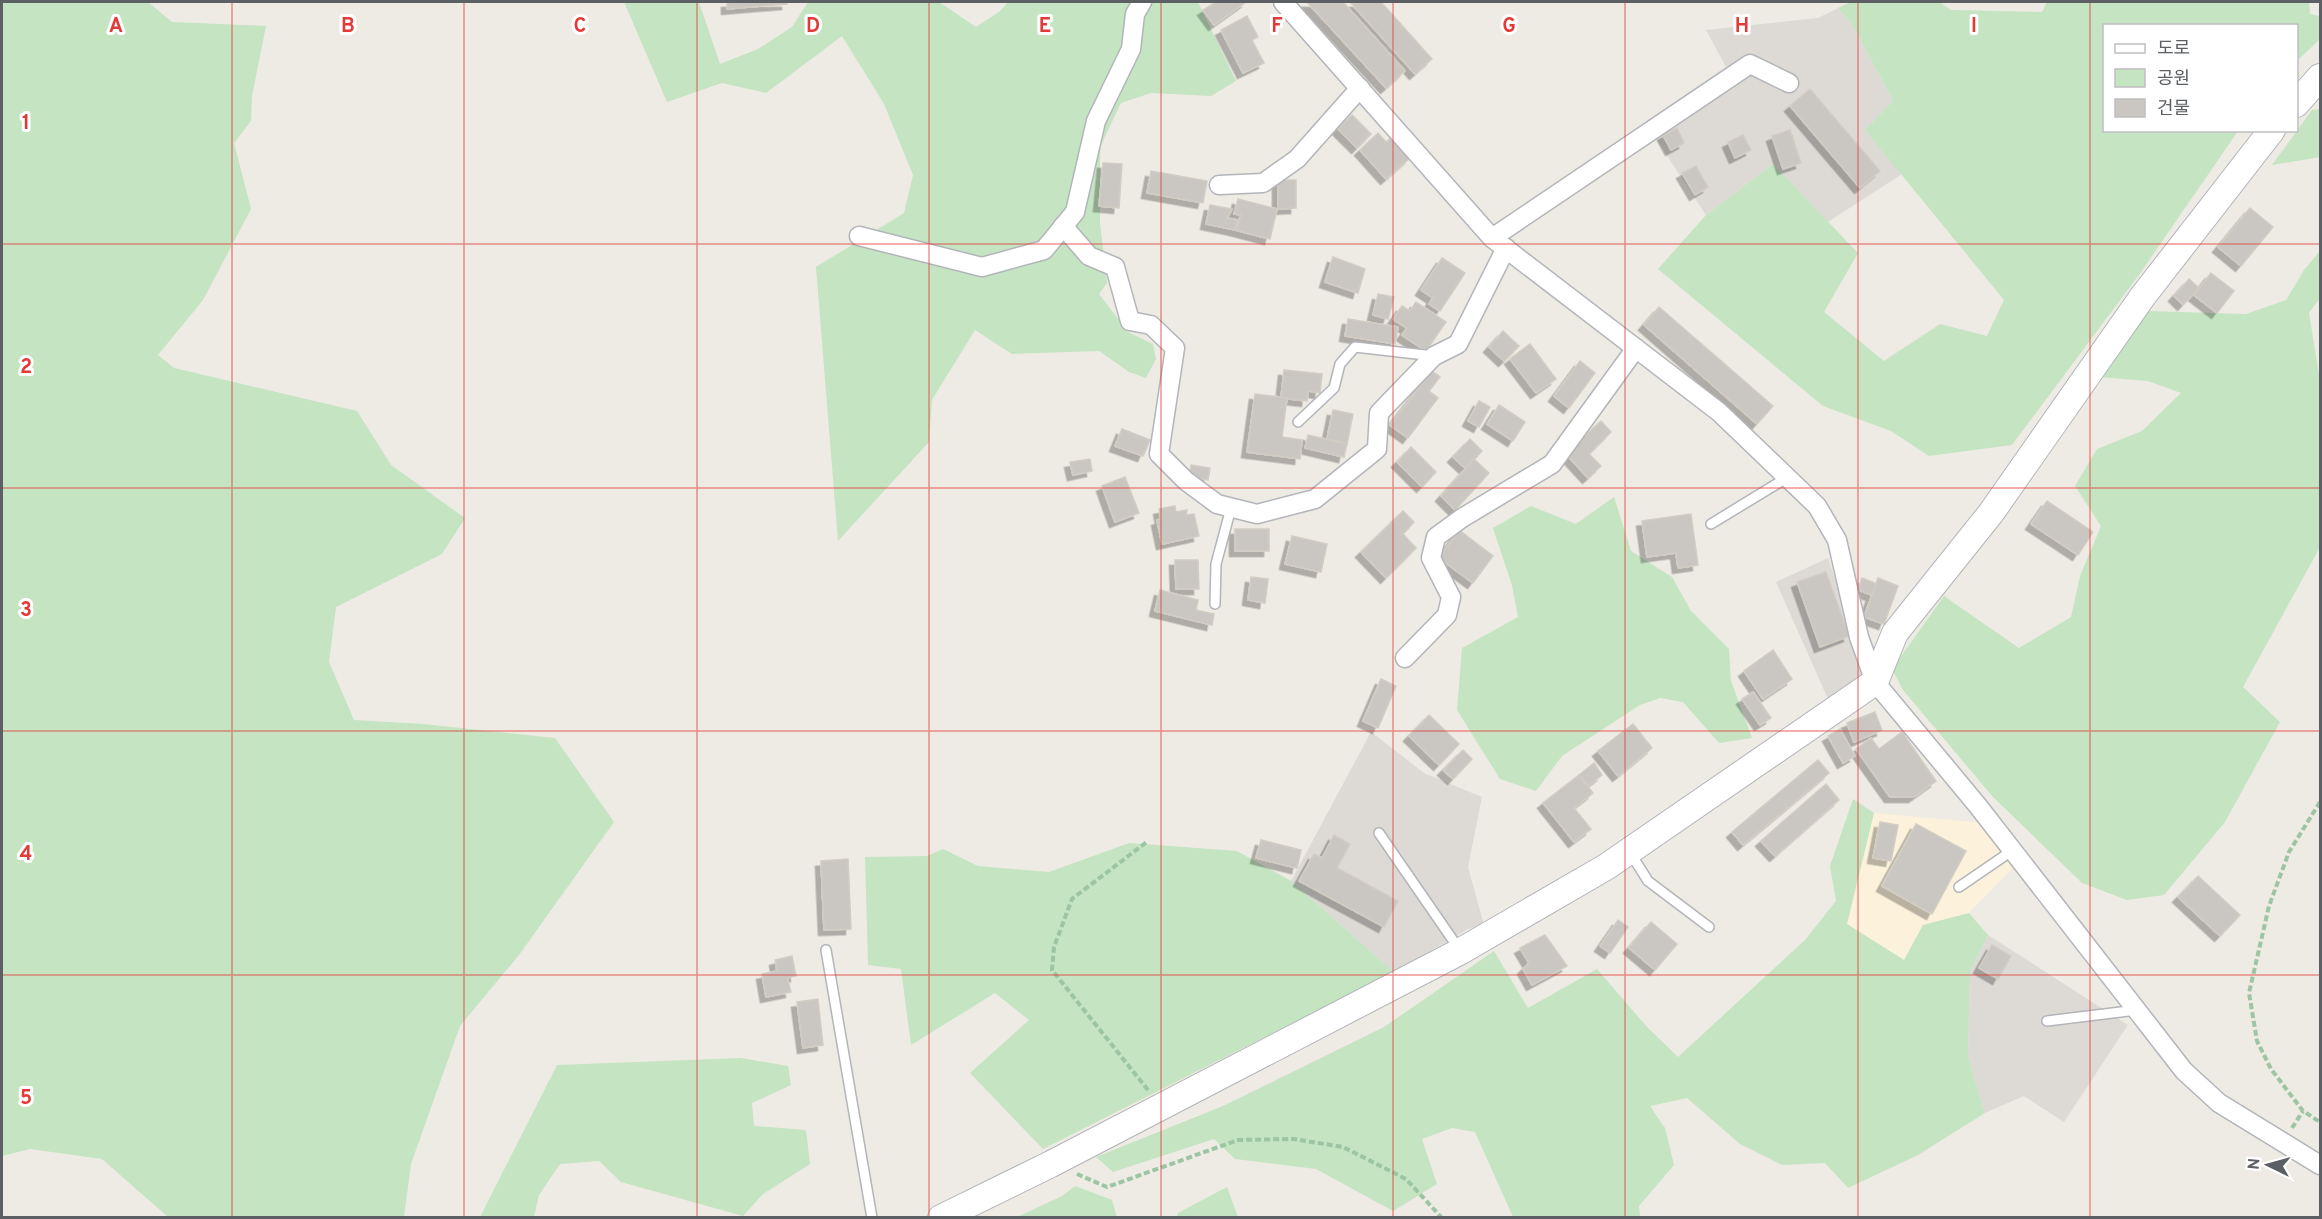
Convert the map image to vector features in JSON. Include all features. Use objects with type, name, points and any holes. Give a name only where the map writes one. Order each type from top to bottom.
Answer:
[{"type":"street","points":[[859,236],[982,267],[1044,250],[1075,212],[1096,121],[1131,49],[1135,14],[1142,2]]},
{"type":"street","points":[[1283,2],[1499,243],[1719,412],[1816,506],[1837,540],[1859,637],[1875,682],[2013,850],[2184,1071],[2218,1103],[2320,1165]]},
{"type":"street","points":[[1063,226],[1089,256],[1115,267],[1130,321],[1151,325],[1175,348],[1159,454],[1193,487],[1217,504],[1257,514],[1316,499],[1377,449],[1379,413],[1434,356],[1458,344],[1499,243],[1750,64],[1790,83]]},
{"type":"street","points":[[2298,102],[2320,77]]},
{"type":"street","points":[[1219,185],[1263,183],[1297,159],[1360,88]]},
{"type":"street","points":[[941,1218],[1051,1164],[1461,951],[1629,852],[1875,682],[1895,633],[1991,513],[2143,296],[2270,132]]},
{"type":"street","points":[[1405,658],[1447,615],[1451,597],[1431,558],[1436,537],[1462,518],[1552,464],[1636,348]]},
{"type":"lane","points":[[1298,422],[1334,388],[1340,364],[1355,347],[1434,356]]},
{"type":"lane","points":[[1711,524],[1788,477]]},
{"type":"lane","points":[[1215,604],[1216,564],[1231,508]]},
{"type":"lane","points":[[1379,833],[1461,951]]},
{"type":"lane","points":[[1959,887],[2013,850]]},
{"type":"lane","points":[[1629,852],[1648,881],[1709,927]]},
{"type":"lane","points":[[826,950],[872,1218]]},
{"type":"lane","points":[[2048,1021],[2137,1010]]},
{"type":"path","points":[[2320,802],[2289,852],[2269,906],[2249,993],[2256,1041],[2271,1070],[2303,1111],[2320,1122]]},
{"type":"path","points":[[1148,841],[1072,899],[1054,947],[1052,970],[1161,1107]]},
{"type":"path","points":[[1051,1164],[1107,1187],[1238,1140],[1294,1139],[1343,1147],[1406,1179],[1442,1218]]},
{"type":"shaded area","points":[[1838,8],[1852,24],[1893,101],[1865,130],[1902,174],[1828,222],[1773,164],[1706,215],[1645,122],[1726,67],[1706,30],[1818,18]]},
{"type":"shaded area","points":[[1828,558],[1866,673],[1828,699],[1776,582]]},
{"type":"shaded area","points":[[1371,732],[1424,773],[1482,797],[1468,867],[1484,925],[1468,929],[1394,972],[1291,881]]},
{"type":"shaded area","points":[[1874,813],[1985,823],[2012,869],[1969,913],[1923,925],[1904,961],[1847,924]]},
{"type":"shaded area","points":[[1988,935],[2128,1025],[2064,1122],[2024,1096],[1985,1113],[1968,1056],[1970,971]]},
{"type":"green space","points":[[2,2],[148,2],[172,22],[266,26],[252,96],[251,121],[234,143],[251,209],[203,300],[158,355],[174,368],[357,411],[391,465],[465,518],[442,554],[336,607],[329,662],[354,720],[423,724],[555,738],[614,822],[519,955],[460,1026],[411,1164],[404,1217],[168,1217],[102,1159],[30,1149],[2,1156]]},
{"type":"green space","points":[[624,2],[699,2],[720,64],[758,49],[792,27],[808,2],[939,2],[976,27],[999,12],[1008,2],[1198,2],[1236,81],[1211,96],[1151,93],[1121,103],[1101,145],[1100,223],[1107,283],[1099,294],[1128,332],[1153,344],[1156,359],[1146,378],[1129,372],[1099,351],[1012,354],[975,330],[932,400],[929,442],[838,541],[816,267],[904,213],[913,175],[884,104],[842,36],[766,93],[722,83],[667,102]]},
{"type":"green space","points":[[1851,2],[1940,2],[1951,10],[2042,12],[2047,2],[2309,2],[2310,14],[2320,16],[2320,39],[2298,60],[2298,24],[2103,24],[2103,132],[2237,132],[2141,272],[2012,445],[1929,456],[1891,431],[1823,406],[1658,269],[1706,215],[1773,164],[1858,253],[1824,312],[1884,361],[1940,324],[1987,336],[2004,300],[1865,130],[1893,101],[1852,24],[1838,8]]},
{"type":"green space","points":[[2320,109],[2320,157],[2272,165],[2298,132],[2312,110]]},
{"type":"green space","points":[[2320,251],[2320,298],[2309,313],[2320,381],[2320,547],[2243,687],[2280,722],[2225,822],[2164,895],[2127,900],[2082,883],[1993,797],[1903,690],[1892,669],[1944,596],[2019,648],[2071,617],[2080,576],[2101,526],[2075,486],[2097,449],[2142,431],[2181,393],[2148,381],[2099,377],[2147,311],[2246,314],[2286,300],[2304,270]]},
{"type":"green space","points":[[1614,497],[1631,551],[1672,577],[1691,611],[1729,649],[1731,681],[1752,738],[1719,743],[1683,702],[1660,698],[1640,705],[1562,756],[1536,791],[1500,779],[1457,710],[1462,648],[1518,617],[1512,585],[1493,528],[1531,506],[1576,524]]},
{"type":"green space","points":[[1853,799],[1874,813],[1847,924],[1904,960],[1923,925],[1969,913],[1988,935],[1970,971],[1968,1056],[1985,1113],[1918,1155],[1848,1188],[1825,1163],[1782,1165],[1740,1144],[1687,1098],[1650,1106],[1665,1128],[1674,1165],[1639,1206],[1640,1217],[1513,1217],[1475,1132],[1452,1128],[1422,1139],[1437,1184],[1393,1211],[1316,1169],[1235,1159],[1214,1139],[1113,1172],[1096,1157],[1223,1106],[1384,1027],[1494,951],[1528,1008],[1597,969],[1647,1027],[1678,1057],[1805,940],[1836,901],[1830,866]]},
{"type":"green space","points":[[1129,843],[1237,851],[1291,881],[1394,972],[1043,1149],[970,1073],[1029,1020],[995,993],[911,1045],[901,969],[868,965],[865,857],[927,856],[943,849],[978,866],[1049,872]]},
{"type":"green space","points":[[741,1058],[788,1066],[791,1085],[752,1103],[754,1126],[806,1130],[810,1164],[763,1194],[743,1216],[621,1182],[599,1161],[560,1164],[539,1195],[534,1217],[480,1217],[557,1065]]},
{"type":"green space","points":[[1075,1186],[1112,1200],[1117,1217],[1017,1217],[1062,1196]]},
{"type":"green space","points":[[1227,1187],[1238,1217],[1176,1217],[1178,1213]]},
{"type":"building","points":[[727,2],[787,2],[787,4],[727,9]]},
{"type":"building","points":[[1216,2],[1246,2],[1214,25],[1203,10]]},
{"type":"building","points":[[1307,2],[1343,2],[1405,71],[1386,88]]},
{"type":"building","points":[[1350,2],[1381,2],[1432,59],[1415,74]]},
{"type":"building","points":[[1247,16],[1258,37],[1252,40],[1264,63],[1243,73],[1221,30]]},
{"type":"building","points":[[1810,89],[1880,171],[1860,188],[1790,106]]},
{"type":"building","points":[[1352,115],[1371,134],[1357,148],[1338,129]]},
{"type":"building","points":[[1677,128],[1684,143],[1671,150],[1663,135]]},
{"type":"building","points":[[1790,130],[1801,163],[1783,169],[1772,136]]},
{"type":"building","points":[[1378,133],[1386,142],[1392,137],[1410,158],[1386,179],[1360,150]]},
{"type":"building","points":[[1743,135],[1751,150],[1735,158],[1728,142]]},
{"type":"building","points":[[1103,163],[1122,164],[1119,208],[1099,206]]},
{"type":"building","points":[[1696,166],[1708,187],[1695,195],[1682,173]]},
{"type":"building","points":[[1151,171],[1207,181],[1203,203],[1147,193]]},
{"type":"building","points":[[1278,180],[1296,180],[1296,208],[1278,209]]},
{"type":"building","points":[[1238,199],[1277,209],[1270,239],[1235,230],[1241,215],[1234,214]]},
{"type":"building","points":[[1210,205],[1232,209],[1227,218],[1238,220],[1235,230],[1206,224]]},
{"type":"building","points":[[2250,208],[2273,227],[2241,266],[2218,247]]},
{"type":"building","points":[[1333,257],[1365,269],[1358,293],[1325,282]]},
{"type":"building","points":[[1442,258],[1465,273],[1440,311],[1429,304],[1433,298],[1421,290]]},
{"type":"building","points":[[2211,273],[2234,291],[2217,313],[2194,295]]},
{"type":"building","points":[[2189,279],[2199,288],[2183,305],[2174,296]]},
{"type":"building","points":[[1378,294],[1394,297],[1388,319],[1373,315]]},
{"type":"building","points":[[1416,302],[1446,322],[1426,351],[1402,335],[1407,328],[1393,319],[1402,306],[1410,311]]},
{"type":"building","points":[[1659,307],[1773,406],[1757,424],[1644,325]]},
{"type":"building","points":[[1348,319],[1398,327],[1395,344],[1345,336]]},
{"type":"building","points":[[1503,331],[1519,346],[1504,361],[1489,347]]},
{"type":"building","points":[[1530,344],[1556,379],[1536,393],[1510,359]]},
{"type":"building","points":[[1580,361],[1595,373],[1569,408],[1554,396]]},
{"type":"building","points":[[1284,370],[1322,374],[1320,393],[1308,391],[1307,401],[1281,398]]},
{"type":"building","points":[[1432,371],[1440,377],[1429,391],[1438,398],[1408,438],[1390,425]]},
{"type":"building","points":[[1255,394],[1287,398],[1282,437],[1302,440],[1300,459],[1247,452]]},
{"type":"building","points":[[1479,401],[1490,407],[1479,427],[1468,421]]},
{"type":"building","points":[[1499,405],[1525,422],[1513,441],[1487,424]]},
{"type":"building","points":[[1333,410],[1353,414],[1347,444],[1327,439]]},
{"type":"building","points":[[1601,421],[1611,432],[1589,454],[1601,466],[1588,478],[1566,454]]},
{"type":"building","points":[[1122,429],[1150,440],[1143,456],[1115,446]]},
{"type":"building","points":[[1308,435],[1347,444],[1344,457],[1305,448]]},
{"type":"building","points":[[1470,439],[1482,451],[1466,469],[1453,457]]},
{"type":"building","points":[[1411,447],[1436,472],[1422,487],[1397,462]]},
{"type":"building","points":[[1090,459],[1092,471],[1073,475],[1070,462]]},
{"type":"building","points":[[1474,459],[1489,473],[1455,510],[1441,496]]},
{"type":"building","points":[[1191,465],[1210,468],[1208,480],[1189,477]]},
{"type":"building","points":[[1125,477],[1139,513],[1115,522],[1102,486]]},
{"type":"building","points":[[2047,501],[2093,532],[2078,555],[2031,524]]},
{"type":"building","points":[[1175,506],[1176,512],[1187,510],[1186,515],[1194,514],[1199,536],[1162,544],[1157,520],[1161,519],[1159,509]]},
{"type":"building","points":[[1403,511],[1414,522],[1403,534],[1416,548],[1386,578],[1361,552]]},
{"type":"building","points":[[1691,514],[1698,565],[1678,568],[1676,553],[1647,557],[1642,521]]},
{"type":"building","points":[[1235,529],[1269,529],[1269,551],[1235,551]]},
{"type":"building","points":[[1459,530],[1493,556],[1473,583],[1439,558]]},
{"type":"building","points":[[1292,536],[1327,544],[1321,572],[1285,564]]},
{"type":"building","points":[[1175,560],[1198,560],[1199,589],[1176,589]]},
{"type":"building","points":[[1826,572],[1849,636],[1820,647],[1797,582]]},
{"type":"building","points":[[1251,577],[1268,579],[1265,603],[1248,600]]},
{"type":"building","points":[[1862,578],[1877,584],[1872,595],[1858,590]]},
{"type":"building","points":[[1878,578],[1898,586],[1884,624],[1864,617]]},
{"type":"building","points":[[1160,590],[1198,600],[1196,610],[1214,614],[1212,625],[1155,611]]},
{"type":"building","points":[[1773,650],[1792,679],[1763,699],[1744,671]]},
{"type":"building","points":[[1381,679],[1396,686],[1378,728],[1363,721]]},
{"type":"building","points":[[1753,692],[1771,718],[1760,725],[1742,699]]},
{"type":"building","points":[[1875,712],[1882,730],[1854,742],[1847,723]]},
{"type":"building","points":[[1429,715],[1459,744],[1439,765],[1409,736]]},
{"type":"building","points":[[1633,724],[1652,748],[1618,776],[1598,751]]},
{"type":"building","points":[[1840,729],[1855,756],[1843,763],[1828,736]]},
{"type":"building","points":[[1902,732],[1936,781],[1914,797],[1890,797],[1856,749],[1871,738],[1879,749]]},
{"type":"building","points":[[1463,750],[1472,759],[1453,779],[1443,770]]},
{"type":"building","points":[[1818,760],[1829,773],[1743,845],[1732,832]]},
{"type":"building","points":[[1594,763],[1602,775],[1588,786],[1579,775]]},
{"type":"building","points":[[1579,775],[1593,793],[1574,808],[1591,829],[1574,842],[1543,803]]},
{"type":"building","points":[[1826,784],[1839,800],[1775,856],[1761,841]]},
{"type":"building","points":[[1880,822],[1898,825],[1891,861],[1873,858]]},
{"type":"building","points":[[1916,824],[1966,851],[1932,914],[1882,886]]},
{"type":"building","points":[[1334,835],[1350,844],[1337,868],[1398,901],[1384,927],[1299,881],[1314,854],[1322,858]]},
{"type":"building","points":[[1261,840],[1301,850],[1297,868],[1256,858]]},
{"type":"building","points":[[848,859],[851,929],[824,930],[821,861]]},
{"type":"building","points":[[2198,876],[2240,915],[2220,936],[2178,897]]},
{"type":"building","points":[[1618,920],[1628,927],[1610,953],[1600,946]]},
{"type":"building","points":[[1651,922],[1677,944],[1655,970],[1629,948]]},
{"type":"building","points":[[1545,935],[1567,966],[1532,985],[1523,969],[1529,963],[1520,948]]},
{"type":"building","points":[[1992,945],[2011,956],[1998,979],[1979,968]]},
{"type":"building","points":[[792,956],[796,976],[787,978],[791,992],[766,997],[762,974],[777,971],[775,960]]},
{"type":"building","points":[[818,999],[823,1045],[803,1048],[797,1002]]}]
